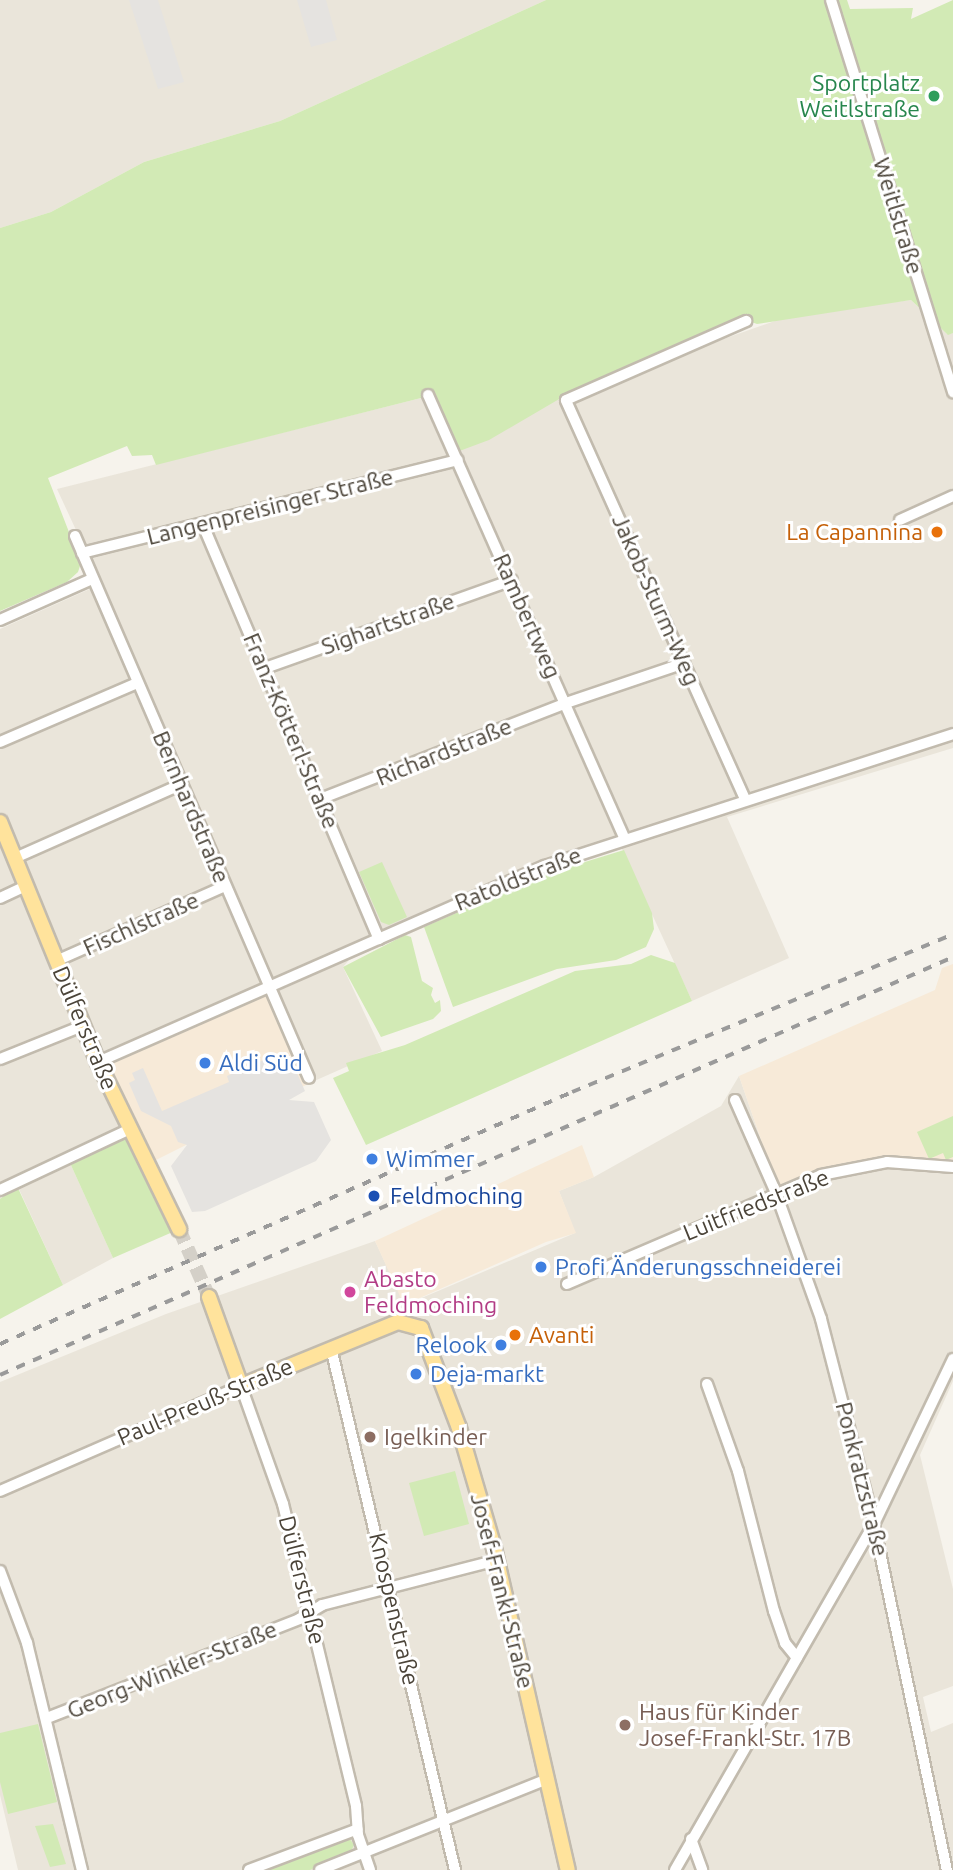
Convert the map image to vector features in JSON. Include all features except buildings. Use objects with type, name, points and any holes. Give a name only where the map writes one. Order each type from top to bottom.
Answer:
[{"type":"main road","name":"Dülferstraße","points":[[0,822],[82,1026],[179,1229]]},
{"type":"main road","name":"Dülferstraße","points":[[209,1297],[242,1385]]},
{"type":"main road","name":"Paul-Preuß-Straße","points":[[242,1385],[398,1322],[412,1322]]},
{"type":"main road","name":"Josef-Frankl-Straße","points":[[412,1322],[421,1328],[437,1363],[497,1560],[568,1870]]},
{"type":"street","name":"Weitlstraße","points":[[831,0],[953,392]]},
{"type":"street","name":"Jakob-Sturm-Weg","points":[[745,799],[566,400],[746,321]]},
{"type":"street","name":"Rambertweg","points":[[428,395],[624,838]]},
{"type":"street","name":"Langenpreisinger Straße","points":[[82,553],[458,460]]},
{"type":"street","points":[[900,520],[953,496]]},
{"type":"street","name":"Franz-Kötterl-Straße","points":[[204,524],[379,939]]},
{"type":"street","name":"Bernhardstraße","points":[[75,536],[309,1078]]},
{"type":"street","points":[[0,620],[92,579]]},
{"type":"street","name":"Sighartstraße","points":[[265,668],[512,580]]},
{"type":"street","name":"Richardstraße","points":[[320,799],[566,703],[684,663]]},
{"type":"street","points":[[0,742],[137,683]]},
{"type":"street","name":"Ratoldstraße","points":[[98,1062],[272,988],[545,866],[624,838],[953,734]]},
{"type":"street","points":[[15,858],[182,784]]},
{"type":"street","points":[[0,898],[26,886]]},
{"type":"street","name":"Fischlstraße","points":[[56,961],[225,886]]},
{"type":"street","points":[[0,1059],[82,1026]]},
{"type":"street","name":"Ponkratzstraße","points":[[735,1100],[776,1193],[821,1319],[874,1524],[947,1870]]},
{"type":"street","points":[[0,1189],[130,1129]]},
{"type":"street","name":"Luitfriedstraße","points":[[567,1284],[821,1175],[887,1162],[953,1167]]},
{"type":"street","name":"Knospenstraße","points":[[331,1348],[455,1870]]},
{"type":"street","points":[[675,1870],[874,1524],[953,1359]]},
{"type":"street","points":[[707,1384],[738,1471],[774,1611],[785,1643],[797,1658]]},
{"type":"street","name":"Paul-Preuß-Straße","points":[[0,1491],[242,1385]]},
{"type":"street","name":"Dülferstraße","points":[[242,1385],[273,1472],[310,1611],[358,1829],[370,1870]]},
{"type":"street","name":"Georg-Winkler-Straße","points":[[47,1718],[151,1680],[310,1611],[389,1587],[497,1560]]},
{"type":"street","points":[[0,1571],[27,1643],[82,1870]]},
{"type":"street","points":[[320,1870],[548,1779]]},
{"type":"street","points":[[249,1870],[358,1829]]},
{"type":"street","points":[[691,1839],[702,1870]]},
{"type":"shaded area","points":[[0,0],[546,0],[280,121],[144,162],[51,212],[0,228]]},
{"type":"shaded area","points":[[129,0],[158,0],[184,82],[158,89]]},
{"type":"shaded area","points":[[297,0],[326,0],[337,40],[311,47]]},
{"type":"shaded area","points":[[911,300],[947,334],[953,333],[953,748],[727,817],[789,958],[692,1001],[622,849],[549,873],[349,960],[343,967],[382,1051],[312,1082],[269,992],[133,1128],[70,1163],[113,1258],[63,1285],[18,1187],[0,1199],[0,629],[101,584],[57,489],[421,398],[454,453],[564,395],[792,315]]},
{"type":"shaded area","points":[[953,964],[953,1169],[883,1166],[779,1192],[739,1076],[935,990],[942,968]]},
{"type":"shaded area","points":[[269,992],[312,1082],[154,1161],[101,1067]]},
{"type":"shaded area","points":[[268,1058],[292,1062],[305,1091],[289,1100],[314,1102],[331,1140],[316,1161],[205,1211],[192,1212],[171,1166],[187,1145],[178,1142],[171,1126],[141,1111],[129,1083],[135,1080],[132,1073],[143,1068],[162,1111],[229,1082],[227,1076]]},
{"type":"shaded area","points":[[739,1076],[779,1192],[883,1166],[953,1169],[953,1381],[920,1455],[953,1589],[953,1686],[923,1697],[931,1732],[953,1723],[953,1870],[18,1870],[0,1795],[0,1382],[166,1314],[375,1241],[405,1305],[575,1233],[559,1191],[594,1177],[721,1106]]},
{"type":"shaded area","points":[[582,1145],[594,1177],[559,1191],[576,1233],[546,1242],[404,1305],[375,1241]]},
{"type":"green space","points":[[546,0],[847,0],[850,9],[913,8],[911,19],[953,0],[953,333],[948,335],[911,300],[757,324],[740,318],[578,388],[489,440],[454,453],[421,398],[156,465],[152,455],[132,456],[127,446],[48,478],[81,563],[78,572],[67,582],[0,611],[0,228],[51,212],[144,162],[280,121]]},
{"type":"green space","points":[[624,850],[652,913],[654,929],[646,947],[616,960],[557,969],[453,1007],[424,927],[549,873]]},
{"type":"green space","points":[[382,862],[407,917],[389,925],[381,922],[359,872]]},
{"type":"green space","points":[[405,935],[411,937],[422,981],[433,988],[431,995],[435,1003],[440,1000],[441,1011],[433,1019],[381,1037],[343,967]]},
{"type":"green space","points":[[651,955],[675,963],[692,1001],[366,1145],[333,1078],[349,1071],[346,1063],[405,1045],[575,971],[631,964]]},
{"type":"green space","points":[[953,1116],[953,1157],[946,1160],[943,1153],[929,1159],[917,1132]]},
{"type":"green space","points":[[116,1140],[129,1140],[175,1231],[113,1258],[70,1163]]},
{"type":"green space","points":[[17,1186],[63,1285],[0,1319],[0,1199]]},
{"type":"green space","points":[[455,1471],[469,1524],[424,1536],[409,1483]]},
{"type":"green space","points":[[38,1724],[57,1802],[8,1814],[0,1782],[0,1733]]},
{"type":"green space","points":[[53,1824],[66,1864],[50,1867],[35,1826]]},
{"type":"green space","points":[[348,1836],[354,1845],[350,1853],[310,1870],[259,1870]]},
{"type":"tunnel","points":[[179,1229],[209,1297]]},
{"type":"railway","points":[[0,1344],[572,1092],[953,934]]},
{"type":"railway","points":[[0,1375],[953,957]]},
{"type":"place","name":"Sportplatz Weitlstraße","points":[[934,96]]},
{"type":"place","name":"La Capannina","points":[[937,532]]},
{"type":"place","name":"Aldi Süd","points":[[205,1063]]},
{"type":"place","name":"Wimmer","points":[[372,1159]]},
{"type":"place","name":"Feldmoching","points":[[374,1196]]},
{"type":"place","name":"Profi Änderungsschneiderei","points":[[541,1267]]},
{"type":"place","name":"Abasto Feldmoching","points":[[350,1292]]},
{"type":"place","name":"Avanti","points":[[515,1335]]},
{"type":"place","name":"Relook","points":[[501,1345]]},
{"type":"place","name":"Deja-markt","points":[[416,1374]]},
{"type":"place","name":"Igelkinder","points":[[370,1437]]},
{"type":"place","name":"Haus für Kinder Josef-Frankl-Str. 17B","points":[[625,1725]]}]
